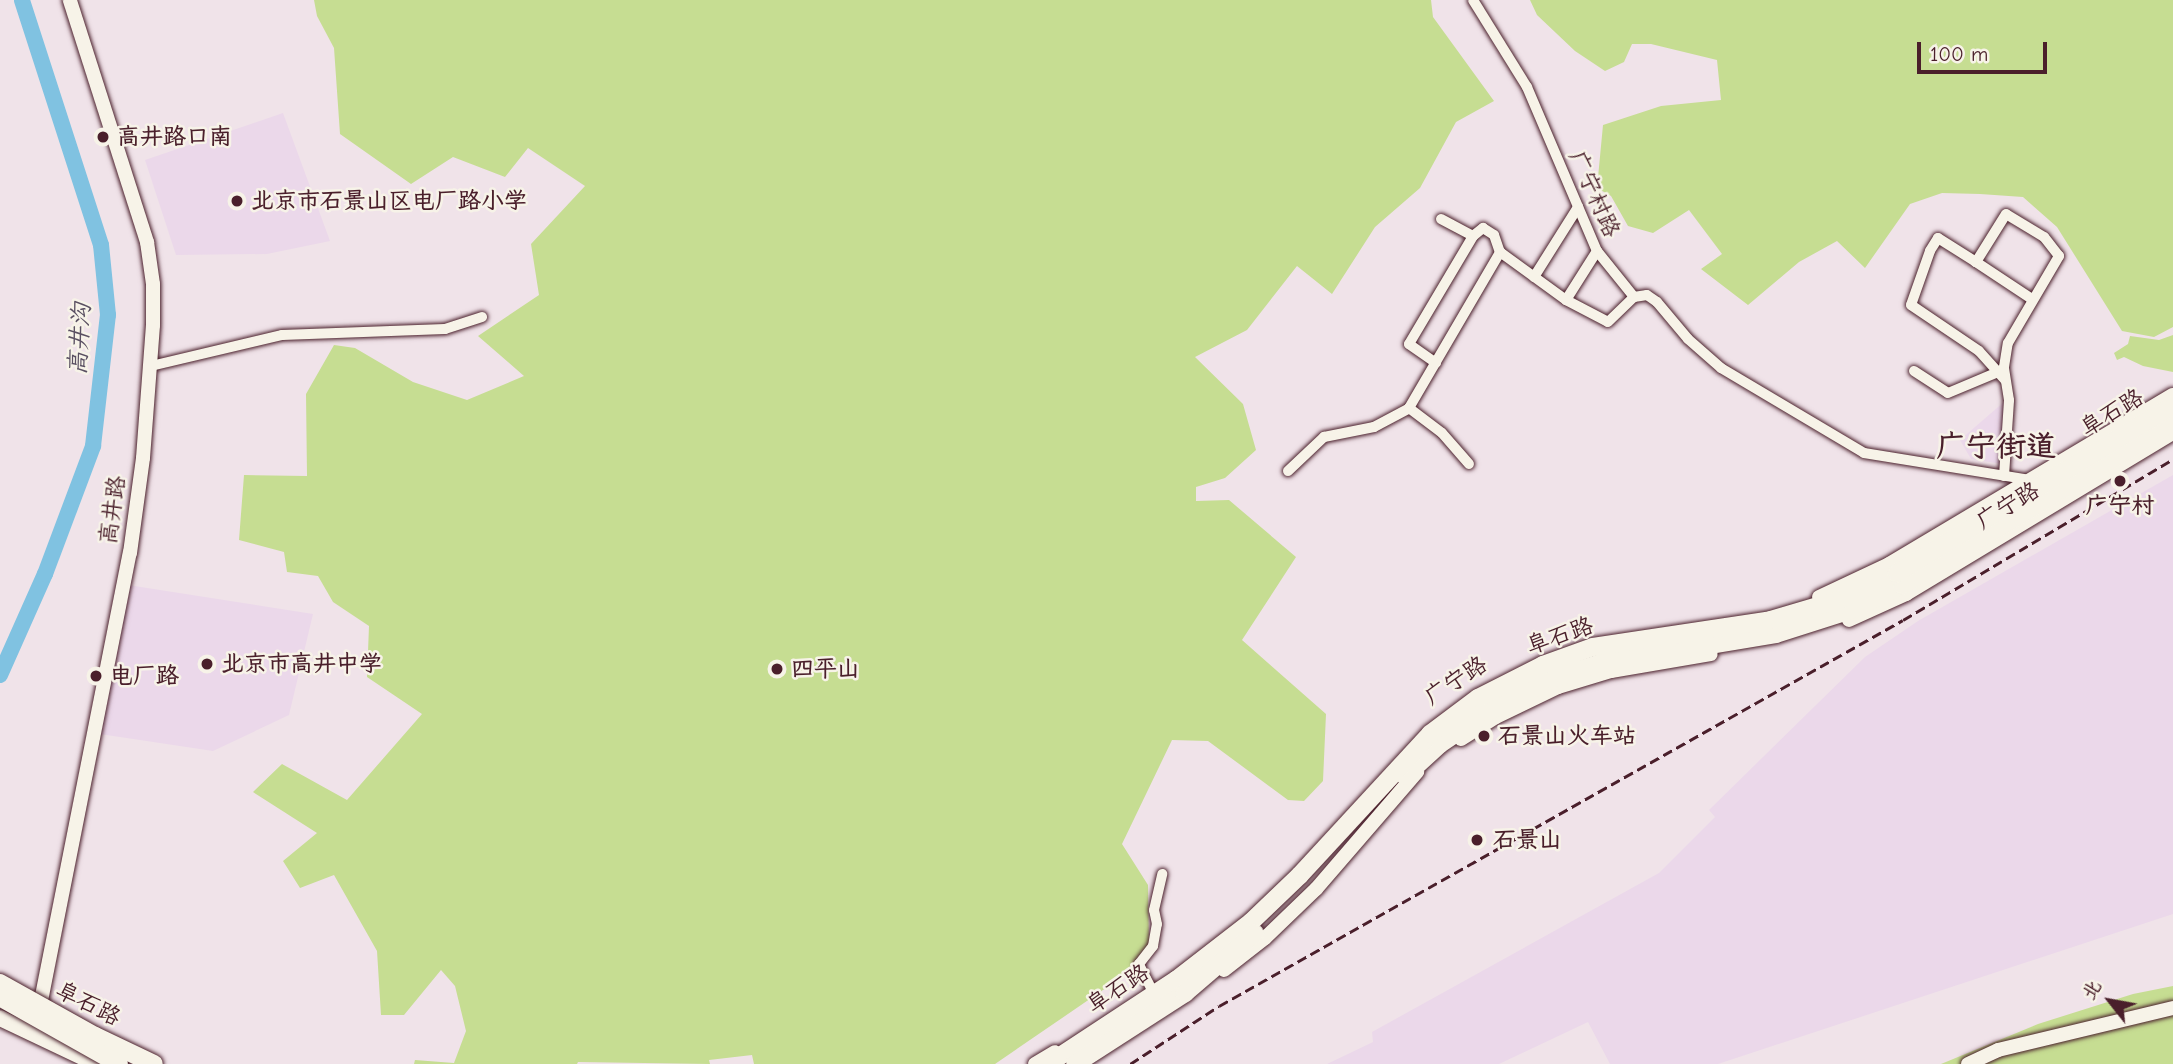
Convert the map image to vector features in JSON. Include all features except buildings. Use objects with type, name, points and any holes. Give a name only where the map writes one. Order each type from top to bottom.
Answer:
[{"type":"highway","name":"阜石路","points":[[1048,1064],[1176,980],[1251,922],[1300,875],[1421,743],[1478,698],[1543,665],[1593,647],[1771,620],[1842,599],[1896,573],[2173,405]]},
{"type":"highway","name":"阜石路","points":[[1074,1064],[1185,993],[1310,881],[1414,767],[1440,744],[1487,712],[1552,679],[1601,663],[1776,634],[1851,610],[1903,585],[2173,423]]},
{"type":"highway","name":"阜石路","points":[[0,982],[95,1036],[157,1064]]},
{"type":"highway","name":"阜石路","points":[[0,997],[119,1064]]},
{"type":"main road","points":[[0,1018],[97,1064]]},
{"type":"street","name":"高井路","points":[[33,1031],[41,1005],[130,553],[143,458],[151,366],[153,284],[147,242],[70,0]]},
{"type":"street","name":"广宁村路","points":[[1473,0],[1527,86],[1597,251],[1634,297],[1647,295],[1657,302],[1688,339],[1721,368],[1864,453],[2004,476]]},
{"type":"street","points":[[1534,277],[1578,206]]},
{"type":"street","points":[[1976,262],[2006,214],[2044,237],[2059,256],[2008,343],[2004,367],[2009,400],[2004,476],[2031,480]]},
{"type":"street","points":[[1441,219],[1474,236]]},
{"type":"street","points":[[1436,363],[1409,344],[1474,236],[1483,228],[1494,235],[1500,252],[1566,300],[1608,323],[1634,297]]},
{"type":"street","points":[[2006,381],[1979,351],[1911,306],[1930,251],[1938,238],[2032,299]]},
{"type":"street","points":[[1566,300],[1597,251]]},
{"type":"street","points":[[1288,471],[1324,438],[1374,427],[1409,408],[1500,252]]},
{"type":"street","points":[[151,366],[282,335],[445,329],[482,317]]},
{"type":"street","points":[[1914,371],[1948,393],[1998,372]]},
{"type":"street","name":"广宁路","points":[[1035,1064],[1151,988],[1247,914],[1293,870],[1425,728],[1474,693],[1539,659],[1589,639],[1767,614],[1838,591],[2173,395]]},
{"type":"street","points":[[1409,408],[1442,433],[1469,464]]},
{"type":"street","name":"广宁路","points":[[1087,1064],[1190,996],[1265,938],[1316,889],[1415,774],[1449,746],[1496,717],[1558,687],[1611,671],[1780,641],[1854,618],[1906,594],[2173,433]]},
{"type":"street","points":[[1151,988],[1139,964],[1153,946],[1157,924],[1154,910],[1162,874]]},
{"type":"street","points":[[0,982],[94,1036],[157,1064]]},
{"type":"street","points":[[1968,1064],[1998,1050],[2173,1008]]},
{"type":"street","points":[[0,1011],[33,1031],[110,1064]]},
{"type":"shaded area","name":"北京市石景山区电厂路小学","points":[[283,113],[330,241],[267,254],[176,255],[145,160]]},
{"type":"shaded area","points":[[2005,401],[2002,464],[1971,459],[1960,440]]},
{"type":"shaded area","points":[[2173,475],[2173,914],[1718,1064],[1610,1064],[1588,1022],[1499,1064],[1327,1064],[1373,1042],[1372,1032],[1659,873],[1715,817],[1709,810],[1865,657],[1918,621]]},
{"type":"shaded area","name":"北京市高井中学","points":[[128,585],[313,614],[289,715],[213,751],[100,734]]},
{"type":"green space","points":[[314,0],[1431,0],[1433,17],[1494,101],[1456,122],[1420,188],[1375,227],[1332,294],[1297,266],[1247,330],[1195,357],[1243,404],[1256,450],[1225,478],[1196,487],[1196,501],[1229,500],[1296,557],[1242,640],[1326,714],[1323,781],[1304,801],[1288,800],[1208,741],[1172,740],[1122,844],[1148,885],[1149,944],[1119,979],[995,1064],[754,1064],[752,1055],[709,1060],[710,1064],[414,1064],[415,1060],[454,1063],[466,1031],[455,986],[441,970],[404,1015],[381,1015],[377,951],[334,875],[300,888],[283,861],[317,833],[253,792],[282,764],[347,800],[422,714],[367,677],[369,626],[333,602],[318,576],[287,572],[284,552],[239,540],[244,475],[307,476],[306,394],[334,345],[355,348],[413,382],[467,400],[524,376],[478,336],[539,295],[531,244],[585,186],[528,148],[505,177],[453,157],[411,184],[340,134],[334,48],[317,16]]},
{"type":"green space","points":[[1530,0],[2173,0],[2173,327],[2154,337],[2122,331],[2057,227],[2023,197],[1980,194],[1942,193],[1910,204],[1865,268],[1837,241],[1799,262],[1748,305],[1701,269],[1722,254],[1689,210],[1653,233],[1628,226],[1611,196],[1597,188],[1603,125],[1661,106],[1721,100],[1717,60],[1651,44],[1632,44],[1624,62],[1605,71],[1575,51],[1537,15]]},
{"type":"green space","points":[[2173,335],[2173,372],[2143,366],[2124,357],[2117,360],[2114,353],[2128,344],[2130,336],[2159,340]]},
{"type":"green space","points":[[2173,986],[2173,1064],[1941,1064],[2038,1024],[2133,994]]},
{"type":"waterway","name":"高井沟","points":[[0,675],[45,574],[93,446],[108,315],[101,245],[22,0]]},
{"type":"railway","points":[[1130,1064],[1219,1006],[1903,620],[2173,459]]},
{"type":"place","name":"高井路口南","points":[[103,137]]},
{"type":"place","name":"北京市石景山区电厂路小学","points":[[237,201]]},
{"type":"place","name":"广宁村","points":[[2120,481]]},
{"type":"place","name":"北京市高井中学","points":[[207,664]]},
{"type":"place","name":"四平山","points":[[777,669]]},
{"type":"place","name":"电厂路","points":[[96,676]]},
{"type":"place","name":"石景山火车站","points":[[1484,736]]},
{"type":"place","name":"石景山","points":[[1477,840]]},
{"type":"district","name":"广宁街道","points":[[1996,447]]}]
